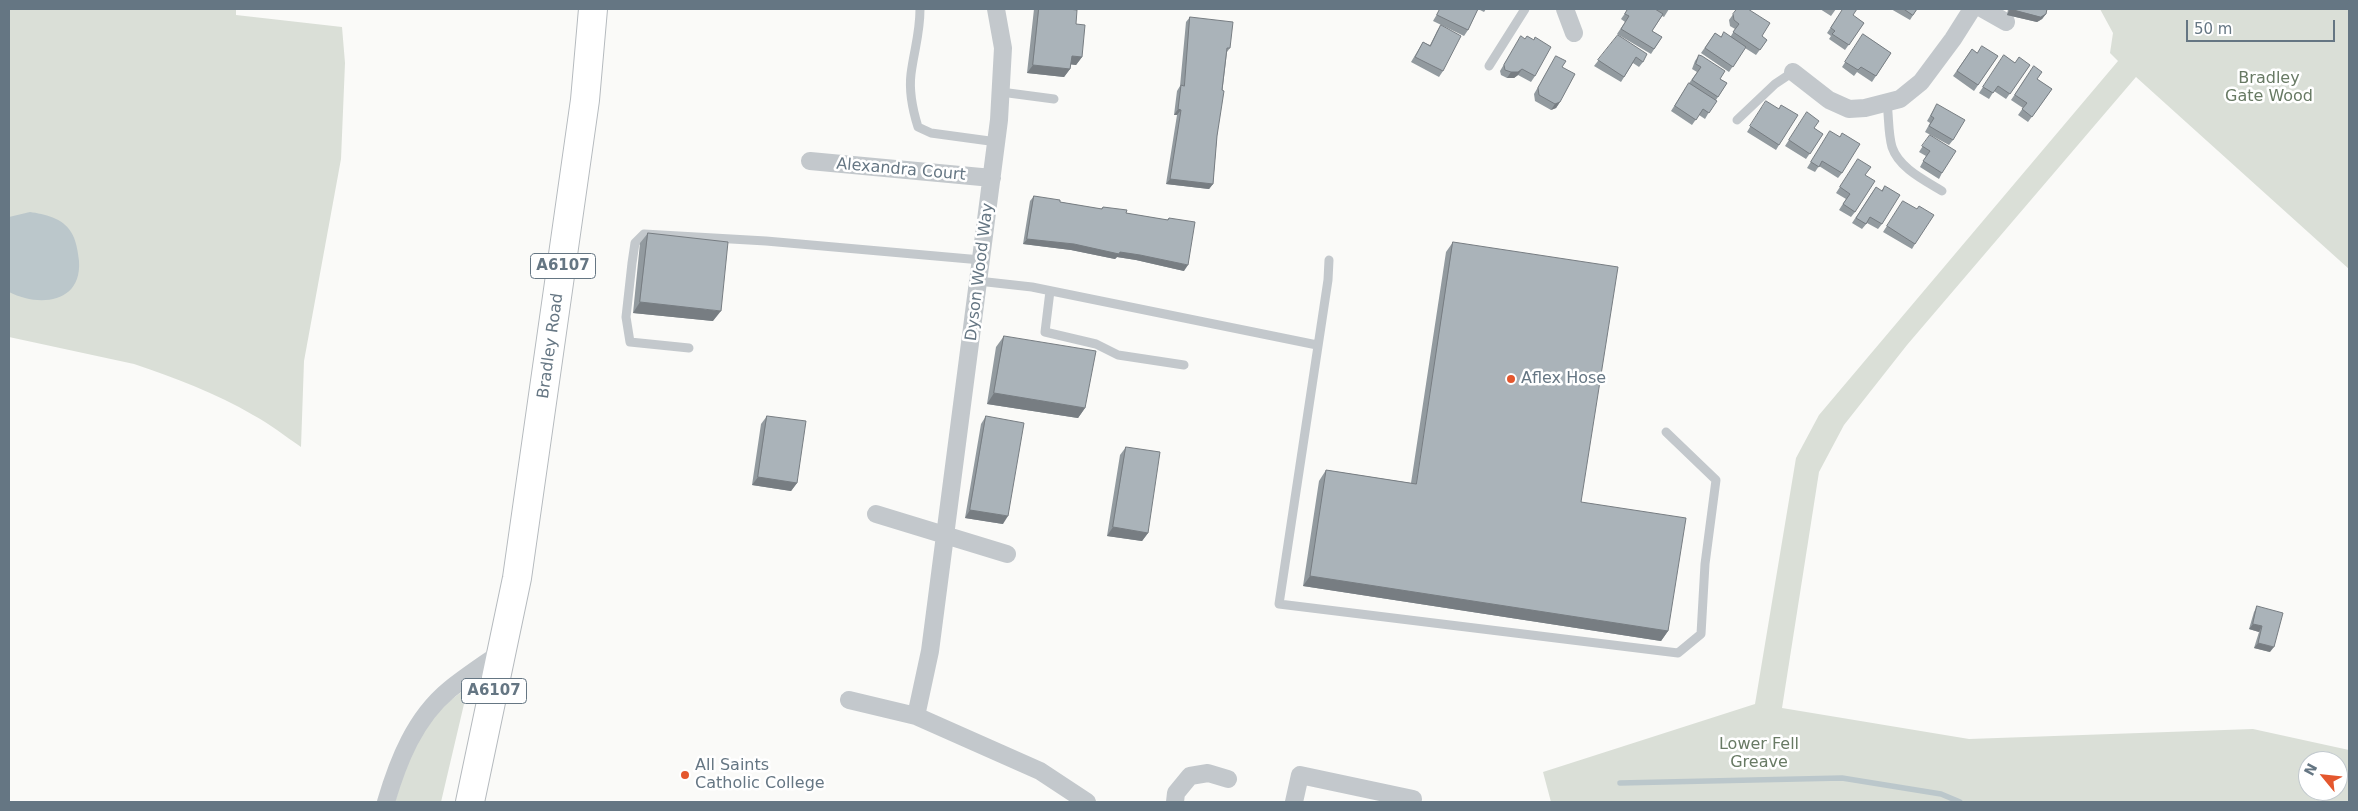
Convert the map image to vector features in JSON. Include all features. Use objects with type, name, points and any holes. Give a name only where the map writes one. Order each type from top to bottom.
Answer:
[{"type":"main road","name":"Bradley Road","points":[[470,802],[517,578],[586,100],[593,9]]},
{"type":"street","name":"Dyson Wood Way","points":[[916,716],[930,651],[997,142],[1003,48],[996,9]]},
{"type":"street","points":[[1565,9],[1574,33]]},
{"type":"street","points":[[1793,72],[1829,100],[1849,109],[1865,108],[1900,99],[1910,94],[1921,82],[1953,39],[1972,9]]},
{"type":"street","points":[[1983,9],[2006,22]]},
{"type":"street","name":"Alexandra Court","points":[[810,161],[992,178]]},
{"type":"street","points":[[876,514],[1007,554]]},
{"type":"street","points":[[386,802],[397,766],[418,724],[448,690],[503,651]]},
{"type":"street","points":[[849,700],[916,716],[1040,770],[1087,802]]},
{"type":"street","points":[[1175,802],[1176,793],[1190,776],[1208,773],[1228,779]]},
{"type":"street","points":[[1294,802],[1300,775],[1413,800]]},
{"type":"lane","points":[[920,9],[920,31],[911,76],[914,115],[918,127],[931,133],[997,142]]},
{"type":"lane","points":[[1489,66],[1525,9]]},
{"type":"lane","points":[[1737,120],[1776,84],[1793,72]]},
{"type":"lane","points":[[1001,92],[1054,99]]},
{"type":"lane","points":[[1887,103],[1892,146],[1898,158],[1914,173],[1942,191]]},
{"type":"lane","points":[[689,348],[630,342],[626,317],[635,244],[644,234],[766,241],[981,260]]},
{"type":"lane","points":[[1329,260],[1328,280],[1279,604],[1678,653],[1701,634],[1705,564],[1716,480],[1666,432]]},
{"type":"lane","points":[[978,281],[1050,291],[1317,345]]},
{"type":"lane","points":[[1050,291],[1044,332],[1096,344],[1118,355],[1184,365]]},
{"type":"green space","points":[[9,9],[236,9],[236,15],[342,27],[345,63],[341,159],[304,361],[301,447],[239,407],[180,380],[134,364],[9,337]]},
{"type":"green space","points":[[2100,9],[2349,9],[2349,269],[2136,77],[1907,345],[1844,425],[1819,472],[1782,708],[1969,739],[2253,729],[2349,750],[2349,802],[1551,802],[1543,772],[1755,704],[1796,458],[1819,415],[2118,61],[2110,53],[2113,33]]},
{"type":"green space","points":[[468,687],[441,802],[395,802],[409,760],[424,729],[438,711]]},
{"type":"shaded area","points":[[30,212],[58,220],[68,227],[73,235],[79,261],[78,275],[73,286],[66,294],[56,298],[33,300],[9,292],[9,217]]},
{"type":"building","points":[[1039,9],[1077,10],[1076,24],[1085,25],[1082,57],[1072,56],[1070,69],[1033,65]]},
{"type":"building","points":[[1440,9],[1478,9],[1468,30],[1437,15]]},
{"type":"building","points":[[1628,9],[1655,9],[1663,14],[1652,31],[1662,37],[1654,49],[1621,29],[1629,16],[1625,14]]},
{"type":"building","points":[[1737,9],[1748,9],[1770,23],[1762,36],[1767,40],[1760,50],[1733,32],[1739,24],[1734,20],[1733,14]]},
{"type":"building","points":[[1843,9],[1857,9],[1853,15],[1864,23],[1849,45],[1832,34],[1835,31],[1831,28]]},
{"type":"building","points":[[1904,9],[1917,9],[1913,15]]},
{"type":"building","points":[[2010,9],[2047,9],[2046,14],[2041,17]]},
{"type":"building","points":[[1190,17],[1233,22],[1230,48],[1227,48],[1213,184],[1170,179],[1181,110],[1178,109],[1181,85],[1184,86]]},
{"type":"building","points":[[1441,25],[1461,36],[1443,71],[1415,57],[1423,42],[1430,46]]},
{"type":"building","points":[[1724,32],[1746,47],[1733,67],[1705,48],[1715,33],[1721,37]]},
{"type":"building","points":[[1863,34],[1891,53],[1876,76],[1861,67],[1858,70],[1845,62]]},
{"type":"building","points":[[1618,35],[1647,54],[1643,62],[1636,57],[1624,77],[1598,60]]},
{"type":"building","points":[[1521,36],[1525,39],[1527,36],[1534,40],[1535,37],[1551,47],[1535,76],[1522,69],[1518,72],[1505,70],[1504,65]]},
{"type":"building","points":[[1982,46],[1998,56],[1978,85],[1957,71],[1972,49],[1977,53]]},
{"type":"building","points":[[1699,55],[1725,71],[1720,79],[1727,83],[1718,97],[1692,80],[1701,67],[1696,64]]},
{"type":"building","points":[[2004,55],[2015,63],[2019,57],[2030,65],[2010,94],[1998,86],[1993,93],[1983,87]]},
{"type":"building","points":[[1556,56],[1566,61],[1562,67],[1575,74],[1560,102],[1555,104],[1539,95],[1538,88]]},
{"type":"building","points":[[2034,66],[2042,72],[2037,79],[2052,89],[2032,117],[2022,109],[2027,103],[2015,95]]},
{"type":"building","points":[[1689,83],[1717,101],[1709,113],[1703,109],[1696,120],[1675,106]]},
{"type":"building","points":[[1766,101],[1779,109],[1781,105],[1798,115],[1779,145],[1750,126]]},
{"type":"building","points":[[1937,104],[1965,120],[1953,140],[1929,126],[1934,118],[1931,116]]},
{"type":"building","points":[[1807,112],[1819,121],[1814,128],[1823,134],[1810,154],[1789,140]]},
{"type":"building","points":[[1830,131],[1840,137],[1842,133],[1860,144],[1842,173],[1822,161],[1819,167],[1811,162]]},
{"type":"building","points":[[1930,135],[1956,151],[1942,173],[1923,161],[1930,151],[1922,146]]},
{"type":"building","points":[[1858,159],[1871,167],[1865,175],[1875,181],[1855,212],[1843,204],[1850,194],[1840,187]]},
{"type":"building","points":[[1885,186],[1900,195],[1882,224],[1870,217],[1866,224],[1856,218],[1876,187],[1882,191]]},
{"type":"building","points":[[1034,196],[1102,209],[1103,207],[1127,210],[1126,213],[1168,220],[1169,218],[1195,222],[1188,265],[1140,255],[1120,252],[1119,254],[1074,244],[1027,239]]},
{"type":"building","points":[[1903,201],[1917,209],[1919,206],[1934,215],[1915,244],[1887,226]]},
{"type":"building","points":[[648,233],[728,242],[721,311],[640,302]]},
{"type":"building","name":"Aflex Hose","points":[[1453,242],[1618,267],[1581,502],[1686,518],[1668,631],[1310,576],[1326,470],[1416,484]]},
{"type":"building","points":[[1004,336],[1096,351],[1085,408],[994,393]]},
{"type":"building","points":[[767,416],[806,421],[797,483],[758,477]]},
{"type":"building","points":[[986,416],[1024,423],[1008,516],[970,510]]},
{"type":"building","points":[[1126,447],[1160,452],[1148,533],[1113,527]]},
{"type":"building","points":[[2257,606],[2283,613],[2274,647],[2258,643],[2262,626],[2253,624]]},
{"type":"waterway","points":[[1620,783],[1842,778],[1941,794],[1960,802]]},
{"type":"place","name":"Aflex Hose","points":[[1511,379]]},
{"type":"place","name":"All Saints Catholic College","points":[[685,775]]},
{"type":"park label","name":"Bradley Gate Wood","points":[[2269,88]]},
{"type":"park label","name":"Lower Fell Greave","points":[[1759,754]]}]
